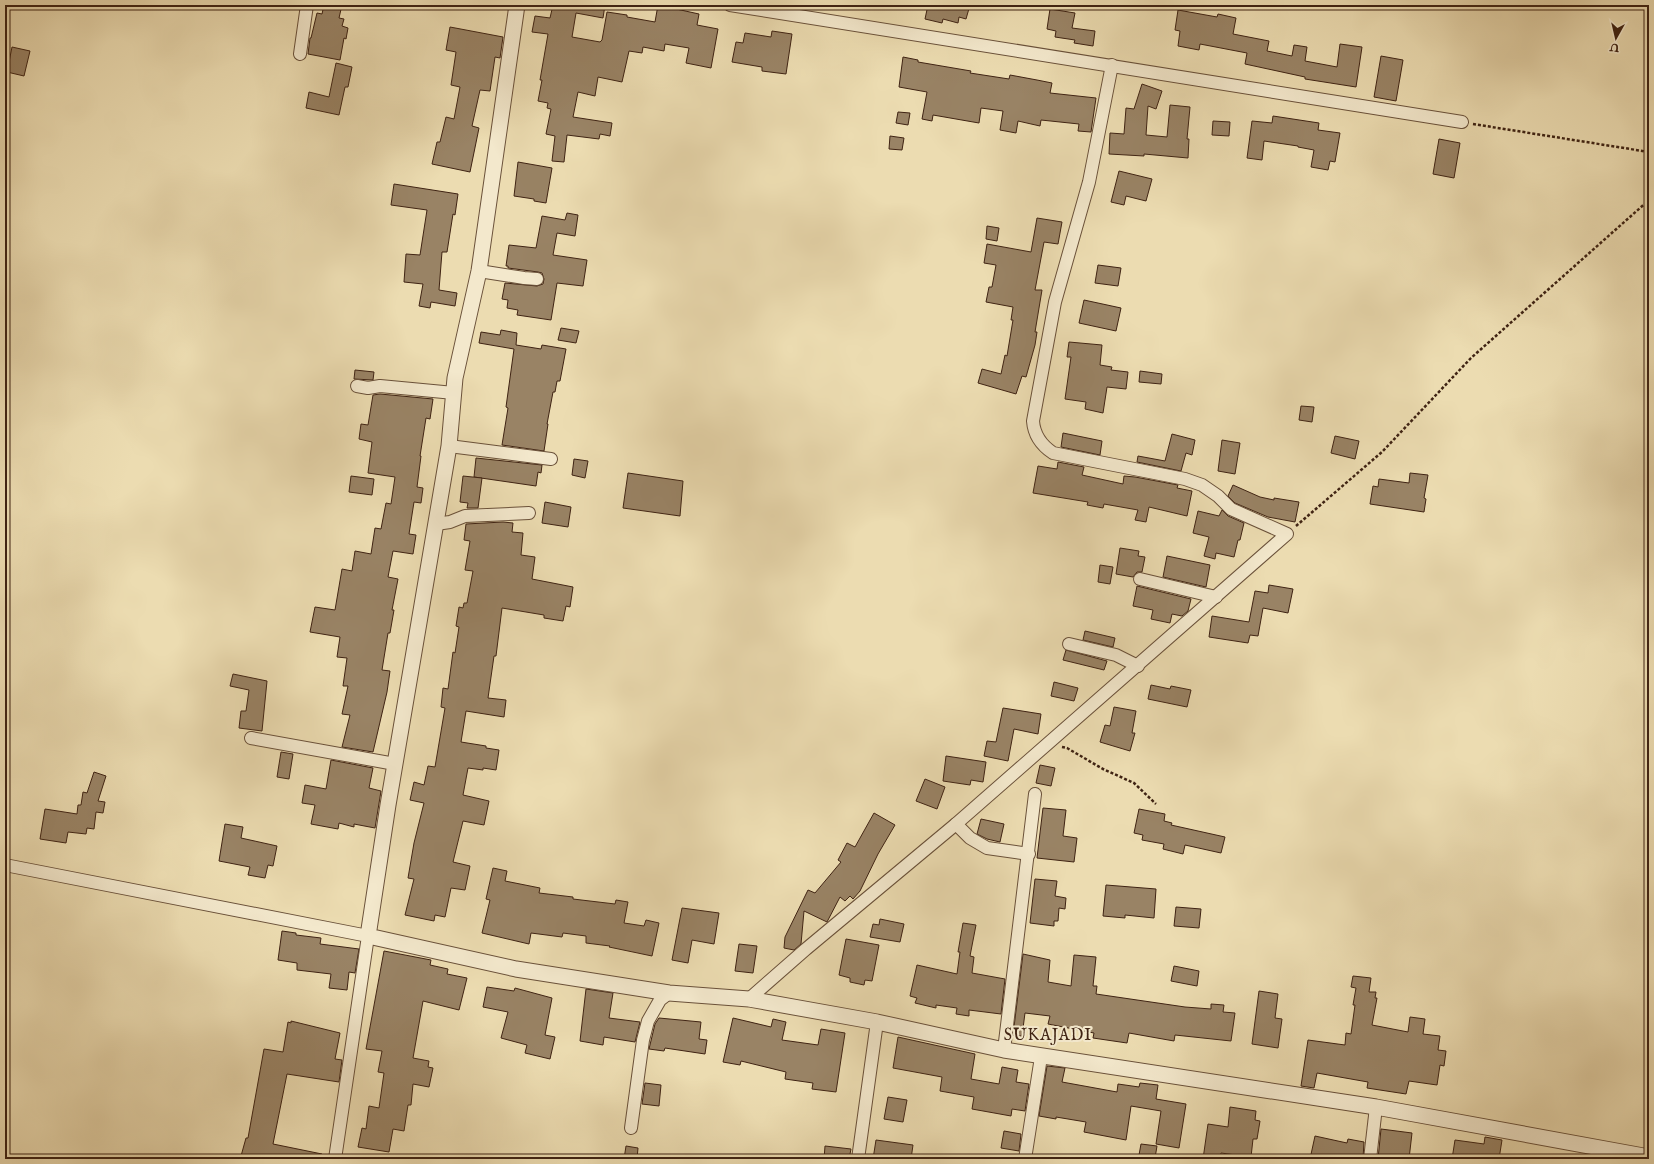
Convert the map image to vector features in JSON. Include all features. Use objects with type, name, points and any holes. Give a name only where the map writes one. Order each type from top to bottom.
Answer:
[{"type":"street","points":[[300,54],[307,5]]},
{"type":"street","points":[[335,1159],[395,764],[449,446],[455,378],[479,271],[517,5]]},
{"type":"street","points":[[730,5],[1462,122]]},
{"type":"street","points":[[749,999],[806,949],[956,824],[1287,534],[1231,509],[1218,496],[1202,485],[1185,479],[1052,453],[1043,446],[1034,430],[1033,421],[1055,302],[1089,182],[1112,65]]},
{"type":"street","points":[[479,271],[537,279]]},
{"type":"street","points":[[357,386],[368,388],[388,387],[454,393]]},
{"type":"street","points":[[449,446],[551,459]]},
{"type":"street","points":[[436,524],[450,522],[465,516],[529,513]]},
{"type":"street","points":[[1140,579],[1216,597]]},
{"type":"street","points":[[1069,644],[1116,655],[1138,666]]},
{"type":"street","points":[[251,738],[395,764]]},
{"type":"street","points":[[1004,1050],[1029,854],[1035,794]]},
{"type":"street","points":[[956,824],[970,838],[986,848],[1029,854]]},
{"type":"street","points":[[5,865],[368,936],[516,969],[669,993],[749,999],[877,1022],[1042,1057],[1376,1107],[1649,1157]]},
{"type":"street","points":[[631,1128],[643,1040],[648,1021],[660,1000],[669,993]]},
{"type":"street","points":[[858,1159],[877,1022]]},
{"type":"street","points":[[1025,1159],[1042,1057]]},
{"type":"street","points":[[1370,1159],[1376,1107]]},
{"type":"path","points":[[1462,122],[1649,152]]},
{"type":"path","points":[[1287,534],[1382,452],[1471,358],[1649,200]]},
{"type":"path","points":[[1048,744],[1068,748],[1103,769],[1134,783],[1156,804]]},
{"type":"building","points":[[324,5],[342,5],[339,18],[344,19],[342,26],[348,28],[346,39],[344,38],[340,60],[308,54],[310,38],[317,13],[322,14]]},
{"type":"building","points":[[553,5],[605,5],[603,18],[576,13],[572,37],[600,42],[602,40],[607,12],[655,22],[658,5],[699,14],[697,25],[718,29],[711,68],[686,63],[689,48],[665,44],[664,51],[643,47],[642,53],[629,51],[622,82],[598,77],[595,96],[578,92],[573,117],[612,123],[610,136],[600,134],[599,139],[567,135],[564,162],[552,161],[555,136],[546,134],[551,109],[547,108],[548,103],[538,101],[548,34],[532,32],[535,16],[550,18]]},
{"type":"building","points":[[928,5],[970,5],[966,19],[959,17],[958,23],[943,19],[942,23],[925,19]]},
{"type":"building","points":[[1050,9],[1075,13],[1072,28],[1095,31],[1093,46],[1074,43],[1075,40],[1055,37],[1056,31],[1047,29]]},
{"type":"building","points":[[1178,10],[1217,17],[1218,14],[1236,18],[1233,34],[1269,41],[1267,51],[1292,56],[1294,45],[1307,47],[1305,61],[1337,67],[1340,44],[1362,47],[1356,87],[1305,79],[1305,77],[1245,64],[1247,53],[1200,44],[1199,50],[1178,46],[1180,31],[1175,30]]},
{"type":"building","points":[[450,27],[503,37],[500,58],[495,57],[490,91],[480,90],[472,126],[479,128],[470,172],[432,164],[437,142],[440,142],[446,117],[454,119],[460,87],[451,85],[456,52],[446,50]]},
{"type":"building","points":[[772,31],[792,34],[786,74],[762,71],[762,67],[732,62],[736,42],[743,43],[745,33],[771,37]]},
{"type":"building","points":[[12,47],[30,51],[24,76],[7,72]]},
{"type":"building","points":[[1381,56],[1403,60],[1396,101],[1374,97]]},
{"type":"building","points":[[903,57],[918,60],[918,62],[971,71],[970,73],[1009,79],[1010,75],[1052,83],[1050,93],[1096,98],[1091,132],[1078,131],[1079,124],[1041,120],[1040,126],[1018,121],[1016,133],[1000,130],[1003,111],[981,108],[979,123],[933,115],[932,121],[922,119],[927,92],[899,87]]},
{"type":"building","points":[[336,63],[352,67],[348,87],[345,87],[339,115],[306,108],[309,92],[329,97]]},
{"type":"building","points":[[1142,84],[1162,91],[1156,109],[1148,106],[1146,135],[1167,137],[1170,105],[1190,107],[1187,139],[1189,139],[1188,158],[1144,154],[1144,156],[1109,154],[1110,133],[1124,134],[1126,108],[1134,109]]},
{"type":"building","points":[[898,112],[910,113],[908,125],[896,123]]},
{"type":"building","points":[[1273,116],[1319,123],[1318,130],[1340,133],[1335,162],[1330,161],[1328,170],[1311,167],[1314,150],[1264,141],[1262,160],[1247,158],[1252,121],[1272,123]]},
{"type":"building","points":[[1213,121],[1230,122],[1229,136],[1212,135]]},
{"type":"building","points":[[890,136],[904,138],[902,150],[889,149]]},
{"type":"building","points":[[1439,139],[1460,143],[1454,178],[1433,174]]},
{"type":"building","points":[[518,162],[552,168],[546,203],[534,201],[534,199],[514,196]]},
{"type":"building","points":[[1119,171],[1152,179],[1146,201],[1126,196],[1124,205],[1111,202]]},
{"type":"building","points":[[394,184],[458,194],[447,252],[442,252],[439,290],[457,293],[455,306],[431,302],[430,308],[419,306],[423,284],[404,282],[406,254],[420,255],[427,210],[391,205]]},
{"type":"building","points":[[567,213],[578,215],[575,236],[557,233],[553,255],[587,260],[583,286],[557,283],[551,320],[517,315],[518,310],[507,308],[508,300],[502,299],[505,283],[537,286],[543,284],[544,279],[542,273],[508,268],[508,266],[506,266],[509,245],[536,248],[542,216],[565,220]]},
{"type":"building","points":[[1037,218],[1062,222],[1058,244],[1044,242],[1035,290],[1042,290],[1035,332],[1037,332],[1035,345],[1026,377],[1022,376],[1016,394],[978,383],[982,369],[1001,374],[1005,355],[1007,356],[1013,320],[1011,320],[1013,307],[986,302],[989,287],[992,287],[996,265],[984,263],[987,244],[1031,252]]},
{"type":"building","points":[[987,226],[999,228],[997,241],[986,239]]},
{"type":"building","points":[[1098,265],[1121,268],[1118,286],[1095,283]]},
{"type":"building","points":[[1084,300],[1121,308],[1116,331],[1079,323]]},
{"type":"building","points":[[561,328],[579,331],[576,343],[558,340]]},
{"type":"building","points":[[501,330],[517,333],[516,345],[541,349],[542,345],[566,349],[560,381],[557,381],[555,392],[553,392],[544,451],[502,445],[508,408],[506,407],[514,349],[479,343],[481,332],[500,335]]},
{"type":"building","points":[[1069,342],[1102,345],[1100,365],[1112,367],[1111,370],[1128,372],[1126,389],[1107,387],[1103,413],[1085,409],[1086,402],[1065,399],[1071,357],[1067,357]]},
{"type":"building","points":[[355,370],[374,372],[373,380],[354,379]]},
{"type":"building","points":[[1140,371],[1162,374],[1161,384],[1139,382]]},
{"type":"building","points":[[380,394],[433,399],[430,419],[426,418],[420,456],[417,487],[423,488],[421,503],[414,502],[409,534],[416,535],[413,554],[393,551],[388,577],[398,579],[392,610],[394,610],[390,633],[388,633],[382,670],[390,671],[387,692],[373,752],[342,747],[350,715],[342,714],[348,686],[343,686],[347,658],[337,657],[340,637],[310,632],[315,607],[335,610],[342,569],[352,571],[355,551],[371,554],[375,528],[381,529],[386,503],[391,504],[395,477],[368,473],[372,442],[359,439],[361,424],[368,425],[373,395]]},
{"type":"building","points":[[1301,406],[1314,407],[1312,422],[1299,420]]},
{"type":"building","points":[[1063,433],[1102,441],[1100,455],[1061,447]]},
{"type":"building","points":[[1172,434],[1195,440],[1192,455],[1186,453],[1181,471],[1137,462],[1138,456],[1165,461]]},
{"type":"building","points":[[1335,436],[1359,441],[1355,459],[1331,453]]},
{"type":"building","points":[[1222,440],[1240,443],[1235,474],[1218,471]]},
{"type":"building","points":[[476,458],[542,465],[541,473],[538,472],[536,486],[474,477]]},
{"type":"building","points":[[574,459],[588,461],[585,478],[572,475]]},
{"type":"building","points":[[1058,462],[1084,467],[1082,475],[1123,484],[1124,476],[1178,485],[1177,488],[1192,491],[1187,516],[1149,507],[1146,522],[1135,520],[1138,510],[1104,504],[1103,508],[1087,505],[1088,502],[1033,493],[1038,466],[1057,469]]},
{"type":"building","points":[[628,473],[683,481],[680,516],[623,508]]},
{"type":"building","points":[[1410,473],[1428,475],[1424,498],[1426,499],[1424,512],[1370,504],[1373,486],[1378,487],[1379,479],[1409,483]]},
{"type":"building","points":[[351,476],[374,479],[372,495],[349,492]]},
{"type":"building","points":[[463,476],[482,478],[478,508],[467,508],[468,503],[460,502]]},
{"type":"building","points":[[1233,485],[1260,497],[1299,502],[1295,522],[1268,517],[1235,503],[1228,496]]},
{"type":"building","points":[[545,502],[571,507],[568,527],[542,523]]},
{"type":"building","points":[[1222,510],[1228,516],[1244,523],[1234,557],[1216,553],[1215,559],[1204,556],[1209,537],[1193,533],[1198,511],[1219,516]]},
{"type":"building","points":[[503,522],[513,523],[512,532],[523,533],[521,555],[535,557],[532,579],[573,587],[570,607],[566,606],[563,621],[544,618],[544,615],[502,608],[496,656],[494,656],[488,698],[506,700],[504,717],[466,711],[461,742],[486,746],[486,748],[499,750],[496,770],[468,768],[463,795],[489,801],[484,825],[463,821],[453,862],[470,866],[465,890],[451,888],[445,917],[435,915],[434,921],[405,915],[414,879],[408,878],[414,843],[424,803],[410,800],[414,782],[424,785],[428,766],[435,767],[445,708],[441,707],[443,688],[448,689],[453,652],[455,653],[459,627],[456,626],[459,607],[463,608],[464,603],[467,603],[473,571],[465,570],[470,541],[464,540],[466,524]]},
{"type":"building","points":[[1120,548],[1139,551],[1138,556],[1145,557],[1142,572],[1137,572],[1133,577],[1116,574]]},
{"type":"building","points":[[1167,556],[1210,565],[1206,587],[1163,577]]},
{"type":"building","points":[[1100,565],[1113,567],[1110,584],[1098,582]]},
{"type":"building","points":[[1269,585],[1293,589],[1288,613],[1263,608],[1258,636],[1250,635],[1248,643],[1209,637],[1212,616],[1249,622],[1255,591],[1268,593]]},
{"type":"building","points":[[1137,586],[1191,599],[1188,611],[1182,616],[1172,614],[1170,623],[1151,619],[1153,610],[1133,606]]},
{"type":"building","points":[[1085,631],[1115,638],[1113,647],[1083,640]]},
{"type":"building","points":[[1066,650],[1107,661],[1104,670],[1063,660]]},
{"type":"building","points":[[233,674],[267,681],[262,731],[239,728],[241,711],[246,711],[249,690],[230,686]]},
{"type":"building","points":[[1054,682],[1078,688],[1074,701],[1051,696]]},
{"type":"building","points":[[1151,685],[1170,689],[1171,686],[1191,690],[1187,707],[1148,699]]},
{"type":"building","points":[[1114,707],[1136,711],[1132,733],[1135,733],[1130,751],[1100,742],[1105,725],[1110,726]]},
{"type":"building","points":[[1003,708],[1041,714],[1038,734],[1014,729],[1008,761],[984,756],[987,741],[996,742]]},
{"type":"building","points":[[281,752],[293,754],[289,779],[277,777]]},
{"type":"building","points":[[946,756],[986,762],[983,782],[971,780],[970,785],[943,781]]},
{"type":"building","points":[[331,760],[373,768],[369,788],[381,791],[375,828],[354,824],[354,827],[339,823],[338,829],[311,824],[315,805],[302,803],[305,785],[326,789]]},
{"type":"building","points":[[1040,765],[1055,768],[1051,786],[1036,783]]},
{"type":"building","points":[[94,772],[106,776],[98,801],[105,802],[103,813],[96,812],[94,829],[87,828],[86,834],[68,832],[66,843],[40,839],[45,809],[77,814],[78,805],[81,805],[83,792],[87,793]]},
{"type":"building","points":[[925,779],[945,787],[937,809],[916,801]]},
{"type":"building","points":[[1043,808],[1066,810],[1063,836],[1077,838],[1074,862],[1037,858]]},
{"type":"building","points":[[1139,809],[1165,814],[1164,821],[1172,823],[1171,825],[1225,837],[1221,853],[1185,845],[1183,854],[1163,849],[1164,844],[1142,840],[1143,835],[1134,833]]},
{"type":"building","points":[[874,813],[895,825],[878,854],[860,891],[853,899],[850,896],[845,901],[840,897],[827,922],[804,911],[801,944],[794,950],[784,948],[785,937],[808,890],[815,893],[841,862],[838,860],[847,843],[855,847]]},
{"type":"building","points":[[981,819],[1004,824],[1000,842],[987,839],[977,834]]},
{"type":"building","points":[[225,824],[243,827],[241,838],[277,846],[273,866],[268,865],[265,878],[248,875],[250,867],[219,861]]},
{"type":"building","points":[[493,868],[507,871],[505,881],[540,888],[539,893],[615,904],[616,900],[628,902],[624,923],[644,926],[646,920],[659,923],[652,956],[609,947],[610,946],[586,943],[586,936],[563,933],[562,937],[531,933],[529,944],[482,933],[490,900],[486,899]]},
{"type":"building","points":[[1035,879],[1057,881],[1055,896],[1066,898],[1065,909],[1059,908],[1058,921],[1054,921],[1054,926],[1030,923]]},
{"type":"building","points":[[1106,885],[1156,889],[1154,918],[1125,915],[1125,918],[1103,916]]},
{"type":"building","points":[[1176,907],[1201,909],[1199,928],[1174,926]]},
{"type":"building","points":[[682,908],[719,913],[714,944],[692,940],[688,963],[672,960]]},
{"type":"building","points":[[880,919],[904,924],[900,942],[870,937],[873,924],[879,925]]},
{"type":"building","points":[[963,923],[976,925],[970,956],[974,957],[972,973],[1005,979],[1001,1014],[969,1010],[969,1016],[956,1014],[957,1008],[936,1005],[936,1008],[915,1003],[917,998],[910,996],[917,965],[957,974],[960,952],[958,952]]},
{"type":"building","points":[[282,931],[296,933],[296,935],[321,938],[320,944],[359,949],[355,973],[349,972],[347,990],[329,988],[331,974],[297,970],[297,963],[278,960]]},
{"type":"building","points":[[846,939],[879,945],[872,981],[865,980],[864,985],[850,982],[850,978],[839,975]]},
{"type":"building","points":[[739,944],[757,946],[753,973],[735,971]]},
{"type":"building","points":[[384,951],[431,960],[430,965],[448,969],[447,974],[467,978],[459,1010],[423,1001],[413,1058],[429,1061],[428,1067],[433,1068],[429,1087],[413,1084],[411,1105],[408,1105],[404,1131],[393,1129],[389,1152],[358,1147],[362,1128],[366,1129],[369,1106],[379,1108],[384,1073],[378,1072],[382,1051],[366,1049]]},
{"type":"building","points":[[1023,954],[1050,960],[1048,982],[1071,986],[1074,955],[1096,957],[1093,986],[1097,986],[1096,994],[1185,1007],[1211,1009],[1211,1004],[1224,1005],[1223,1012],[1235,1013],[1231,1041],[1175,1035],[1174,1041],[1129,1033],[1127,1043],[1093,1038],[1094,1033],[1048,1024],[1050,1016],[1025,1013],[1022,1036],[1013,1035]]},
{"type":"building","points":[[1174,966],[1199,971],[1197,986],[1171,981]]},
{"type":"building","points":[[1353,976],[1371,978],[1369,992],[1376,992],[1375,998],[1377,998],[1372,1025],[1408,1032],[1410,1017],[1425,1019],[1423,1034],[1440,1036],[1438,1050],[1446,1051],[1444,1066],[1440,1065],[1437,1085],[1409,1081],[1406,1094],[1367,1088],[1368,1082],[1317,1073],[1314,1088],[1301,1086],[1308,1040],[1345,1045],[1346,1033],[1351,1034],[1356,988],[1351,987]]},
{"type":"building","points":[[487,987],[514,991],[515,988],[552,998],[545,1035],[555,1037],[550,1059],[525,1053],[527,1045],[501,1038],[508,1012],[483,1007]]},
{"type":"building","points":[[586,989],[613,993],[609,1018],[640,1022],[635,1042],[604,1037],[603,1045],[580,1041]]},
{"type":"building","points":[[1259,991],[1278,994],[1275,1018],[1282,1019],[1278,1048],[1252,1044]]},
{"type":"building","points":[[659,1018],[701,1022],[699,1039],[707,1040],[705,1054],[665,1048],[664,1051],[649,1049],[655,1024]]},
{"type":"building","points":[[733,1018],[771,1027],[773,1019],[786,1022],[782,1040],[818,1045],[821,1029],[845,1033],[836,1092],[812,1089],[813,1083],[785,1079],[786,1072],[741,1061],[740,1065],[723,1062]]},
{"type":"building","points":[[291,1021],[340,1033],[335,1059],[342,1060],[339,1082],[287,1074],[273,1144],[322,1154],[322,1159],[254,1159],[241,1156],[246,1138],[248,1138],[264,1049],[283,1052],[288,1022],[291,1023]]},
{"type":"building","points":[[898,1037],[975,1054],[971,1079],[999,1084],[1002,1067],[1018,1070],[1016,1082],[1029,1084],[1025,1111],[1012,1109],[1011,1116],[972,1109],[974,1097],[940,1091],[942,1077],[893,1068]]},
{"type":"building","points":[[1047,1066],[1065,1068],[1062,1082],[1117,1092],[1118,1084],[1139,1087],[1140,1083],[1158,1085],[1156,1099],[1186,1104],[1179,1148],[1156,1144],[1161,1111],[1131,1106],[1126,1140],[1084,1132],[1086,1122],[1039,1116]]},
{"type":"building","points":[[645,1083],[661,1085],[659,1106],[642,1104]]},
{"type":"building","points":[[888,1097],[907,1100],[903,1122],[884,1119]]},
{"type":"building","points":[[1230,1107],[1256,1111],[1255,1120],[1260,1121],[1257,1139],[1253,1139],[1251,1157],[1221,1153],[1220,1159],[1203,1159],[1208,1124],[1228,1127]]},
{"type":"building","points":[[1381,1129],[1412,1133],[1409,1159],[1378,1159]]},
{"type":"building","points":[[1004,1131],[1021,1134],[1019,1151],[1001,1148]]},
{"type":"building","points":[[1315,1136],[1347,1143],[1348,1139],[1364,1142],[1363,1159],[1310,1159]]},
{"type":"building","points":[[1485,1137],[1502,1140],[1499,1159],[1452,1159],[1455,1140],[1484,1144]]},
{"type":"building","points":[[876,1140],[913,1145],[911,1159],[873,1159]]},
{"type":"building","points":[[1141,1144],[1157,1146],[1155,1158],[1139,1155]]},
{"type":"building","points":[[626,1146],[638,1148],[637,1159],[624,1159]]},
{"type":"building","points":[[825,1146],[851,1149],[849,1159],[824,1159]]},
{"type":"district","name":"SUKAJADI","points":[[1048,1034]]}]
